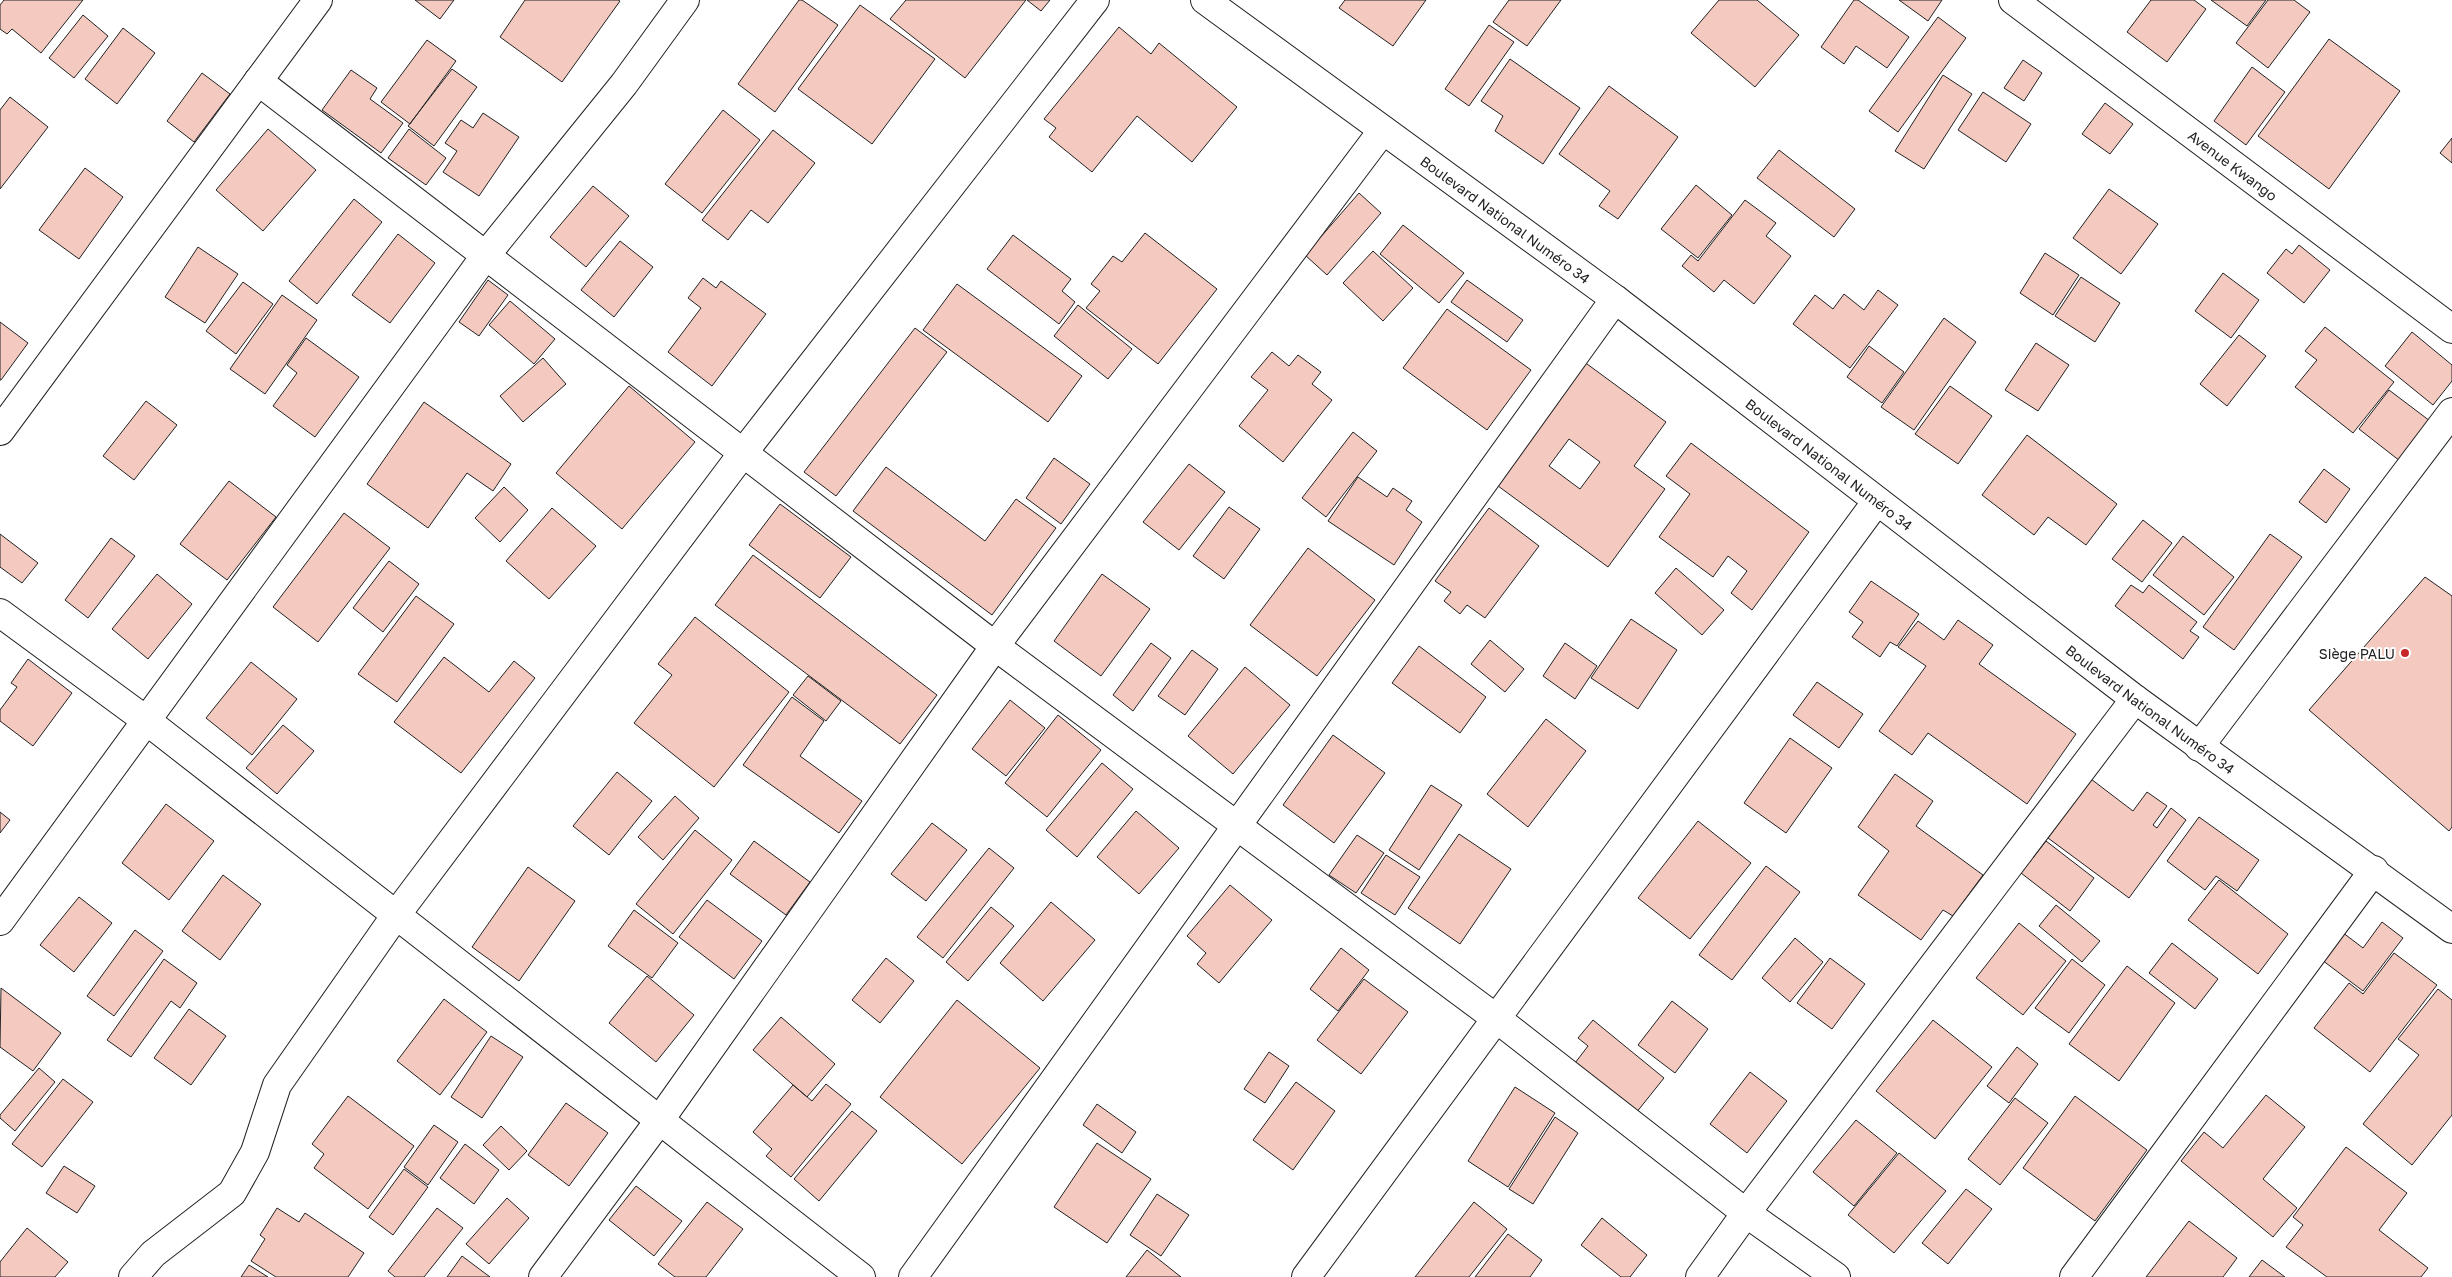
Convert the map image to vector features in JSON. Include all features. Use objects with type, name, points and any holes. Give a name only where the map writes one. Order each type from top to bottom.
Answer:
[{"type":"street","points":[[0,431],[318,0]]},
{"type":"street","points":[[0,920],[486,255],[624,84],[685,0]]},
{"type":"street","points":[[133,1277],[153,1254],[232,1193],[255,1152],[277,1085],[396,915],[743,453],[1095,0]]},
{"type":"street","name":"Boulevard National Numéro 34","points":[[1205,0],[1615,300],[2199,747],[2305,825],[2374,870],[2452,929]]},
{"type":"street","name":"Avenue Kwango","points":[[2014,0],[2452,329]]},
{"type":"street","points":[[258,81],[995,646],[1235,827],[1497,1019],[1746,1213],[1836,1277]]},
{"type":"street","points":[[543,1277],[658,1121],[995,646],[1383,130]]},
{"type":"street","points":[[913,1277],[1615,300]]},
{"type":"street","points":[[2199,747],[2452,412]]},
{"type":"street","points":[[1306,1277],[1877,501]]},
{"type":"street","points":[[0,612],[147,721],[658,1121],[861,1277]]},
{"type":"street","points":[[1700,1277],[1746,1213],[2135,699]]},
{"type":"street","points":[[2074,1277],[2374,870]]},
{"type":"building","points":[[4,0],[83,0],[41,53],[12,29],[7,34],[0,29],[0,5]]},
{"type":"building","points":[[415,0],[454,0],[440,19]]},
{"type":"building","points":[[525,0],[620,1],[562,82],[500,37]]},
{"type":"building","points":[[799,0],[802,0],[838,25],[775,112],[738,84]]},
{"type":"building","points":[[906,0],[1026,0],[965,78],[890,19]]},
{"type":"building","points":[[1027,0],[1050,0],[1041,11]]},
{"type":"building","points":[[1345,0],[1426,0],[1393,46],[1339,8]]},
{"type":"building","points":[[1509,0],[1561,0],[1527,46],[1493,22]]},
{"type":"building","points":[[1719,0],[1757,0],[1799,35],[1755,87],[1691,33]]},
{"type":"building","points":[[1854,0],[1858,0],[1909,37],[1887,68],[1856,46],[1844,64],[1821,47]]},
{"type":"building","points":[[1899,0],[1942,0],[1928,21]]},
{"type":"building","points":[[2151,0],[2194,0],[2206,9],[2167,62],[2127,32]]},
{"type":"building","points":[[2211,0],[2266,0],[2247,26]]},
{"type":"building","points":[[2268,0],[2294,0],[2310,12],[2268,68],[2236,43]]},
{"type":"building","points":[[860,5],[935,59],[872,144],[798,89]]},
{"type":"building","points":[[83,15],[108,36],[74,78],[49,58]]},
{"type":"building","points":[[1938,17],[1966,38],[1898,132],[1869,111]]},
{"type":"building","points":[[1489,25],[1514,42],[1469,106],[1445,89]]},
{"type":"building","points":[[1119,27],[1151,54],[1159,43],[1237,107],[1192,162],[1137,116],[1092,172],[1049,137],[1056,128],[1044,119]]},
{"type":"building","points":[[123,28],[155,53],[117,104],[85,79]]},
{"type":"building","points":[[2329,39],[2400,91],[2329,189],[2258,136]]},
{"type":"building","points":[[427,40],[456,61],[410,124],[381,102]]},
{"type":"building","points":[[1510,59],[1580,108],[1543,164],[1495,131],[1503,116],[1481,101]]},
{"type":"building","points":[[2023,60],[2042,73],[2024,101],[2004,88]]},
{"type":"building","points":[[2252,67],[2285,92],[2246,145],[2214,121]]},
{"type":"building","points":[[452,69],[477,87],[434,146],[408,126]]},
{"type":"building","points":[[351,70],[377,88],[370,99],[403,123],[381,153],[322,110]]},
{"type":"building","points":[[202,73],[230,94],[194,142],[167,121]]},
{"type":"building","points":[[1943,75],[1972,94],[1924,169],[1895,151]]},
{"type":"building","points":[[1609,86],[1678,137],[1618,219],[1599,206],[1610,191],[1559,154]]},
{"type":"building","points":[[1983,92],[2031,124],[2006,162],[1958,130]]},
{"type":"building","points":[[10,97],[48,127],[0,189],[0,110]]},
{"type":"building","points":[[2105,103],[2133,124],[2110,154],[2082,134]]},
{"type":"building","points":[[723,110],[760,140],[702,213],[665,184]]},
{"type":"building","points":[[483,113],[519,137],[479,196],[443,172],[457,151],[445,143],[461,120],[473,128]]},
{"type":"building","points":[[268,129],[316,170],[263,231],[216,190]]},
{"type":"building","points":[[409,129],[446,158],[426,185],[388,158]]},
{"type":"building","points":[[773,130],[815,163],[768,223],[751,210],[728,240],[702,220]]},
{"type":"building","points":[[2452,138],[2452,163],[2440,153]]},
{"type":"building","points":[[1779,150],[1855,209],[1834,237],[1757,178]]},
{"type":"building","points":[[85,168],[123,197],[79,259],[39,230]]},
{"type":"building","points":[[1696,185],[1732,215],[1698,258],[1661,229]]},
{"type":"building","points":[[593,186],[629,216],[586,267],[550,237]]},
{"type":"building","points":[[2109,189],[2158,224],[2121,274],[2073,238]]},
{"type":"building","points":[[1359,193],[1381,213],[1327,275],[1305,255]]},
{"type":"building","points":[[354,199],[382,222],[317,304],[289,281]]},
{"type":"building","points":[[1745,200],[1776,223],[1766,236],[1791,256],[1754,304],[1724,280],[1714,292],[1682,266],[1691,255],[1698,261]]},
{"type":"building","points":[[1403,225],[1464,273],[1439,303],[1380,254]]},
{"type":"building","points":[[1145,233],[1217,289],[1158,364],[1086,308],[1100,291],[1091,284],[1113,256],[1122,262]]},
{"type":"building","points":[[398,234],[435,263],[390,323],[352,295]]},
{"type":"building","points":[[1013,235],[1071,279],[1062,291],[1075,302],[1059,324],[987,269]]},
{"type":"building","points":[[620,241],[653,267],[614,317],[581,290]]},
{"type":"building","points":[[2299,245],[2330,270],[2304,303],[2267,273],[2286,249],[2292,254]]},
{"type":"building","points":[[198,247],[238,274],[205,323],[165,297]]},
{"type":"building","points":[[1373,251],[1413,288],[1383,321],[1343,283]]},
{"type":"building","points":[[2045,253],[2079,275],[2053,315],[2020,293]]},
{"type":"building","points":[[2223,273],[2259,300],[2231,338],[2195,311]]},
{"type":"building","points":[[2081,277],[2120,303],[2095,342],[2055,316]]},
{"type":"building","points":[[703,278],[716,288],[721,281],[766,314],[712,386],[668,352],[701,308],[688,298]]},
{"type":"building","points":[[488,280],[508,295],[479,336],[459,322]]},
{"type":"building","points":[[1467,280],[1523,320],[1507,342],[1451,302]]},
{"type":"building","points":[[243,282],[273,304],[236,354],[206,331]]},
{"type":"building","points":[[957,284],[1082,376],[1048,422],[923,330]]},
{"type":"building","points":[[1878,290],[1898,305],[1850,368],[1793,324],[1815,295],[1833,309],[1844,294],[1864,310]]},
{"type":"building","points":[[282,295],[317,320],[265,394],[230,369]]},
{"type":"building","points":[[510,301],[555,339],[534,364],[489,325]]},
{"type":"building","points":[[1078,305],[1132,349],[1108,379],[1054,336]]},
{"type":"building","points":[[1447,309],[1531,370],[1487,430],[1403,368]]},
{"type":"building","points":[[1944,318],[1976,342],[1914,430],[1881,407]]},
{"type":"building","points":[[0,322],[28,343],[1,380],[0,380]]},
{"type":"building","points":[[2325,327],[2394,382],[2353,433],[2295,387],[2317,360],[2305,351]]},
{"type":"building","points":[[915,328],[947,352],[836,496],[804,472]]},
{"type":"building","points":[[2412,332],[2452,365],[2452,381],[2433,405],[2385,366]]},
{"type":"building","points":[[2239,335],[2266,356],[2227,406],[2200,384]]},
{"type":"building","points":[[306,338],[359,377],[315,437],[273,406],[297,373],[287,365]]},
{"type":"building","points":[[2036,343],[2069,365],[2038,411],[2005,390]]},
{"type":"building","points":[[1869,346],[1904,372],[1882,403],[1847,377]]},
{"type":"building","points":[[1272,352],[1289,366],[1298,355],[1321,372],[1312,384],[1332,400],[1283,462],[1239,426],[1268,390],[1251,377]]},
{"type":"building","points":[[543,358],[566,384],[523,422],[500,396]]},
{"type":"building","points":[[1583,361],[1666,422],[1634,466],[1665,489],[1608,567],[1494,483]],"holes":[[[1569,439],[1600,462],[1580,489],[1549,466]]]},
{"type":"building","points":[[629,386],[695,442],[622,529],[556,473]]},
{"type":"building","points":[[1950,386],[1992,416],[1958,464],[1915,434]]},
{"type":"building","points":[[2389,390],[2430,421],[2400,461],[2359,429]]},
{"type":"building","points":[[146,401],[177,425],[134,480],[103,456]]},
{"type":"building","points":[[424,402],[511,464],[493,491],[467,473],[428,528],[367,484]]},
{"type":"building","points":[[1353,432],[1377,451],[1326,517],[1302,498]]},
{"type":"building","points":[[2027,435],[2117,504],[2086,545],[2048,517],[2034,535],[1982,495]]},
{"type":"building","points":[[1691,443],[1809,532],[1752,610],[1731,593],[1747,571],[1728,556],[1713,577],[1659,537],[1690,494],[1666,476]]},
{"type":"building","points":[[1054,458],[1090,484],[1061,524],[1026,498]]},
{"type":"building","points":[[1189,464],[1225,492],[1179,550],[1143,522]]},
{"type":"building","points":[[886,467],[985,541],[1016,499],[1056,528],[992,615],[853,511]]},
{"type":"building","points":[[2324,469],[2350,489],[2326,523],[2299,502]]},
{"type":"building","points":[[1358,477],[1387,497],[1393,488],[1412,501],[1406,510],[1422,522],[1394,565],[1328,521]]},
{"type":"building","points":[[229,481],[276,517],[227,580],[180,544]]},
{"type":"building","points":[[504,487],[528,510],[500,542],[475,518]]},
{"type":"building","points":[[780,504],[851,557],[820,598],[749,545]]},
{"type":"building","points":[[1229,507],[1260,529],[1224,579],[1193,556]]},
{"type":"building","points":[[552,508],[596,546],[549,599],[506,561]]},
{"type":"building","points":[[1489,508],[1539,546],[1485,618],[1467,605],[1460,614],[1444,601],[1451,592],[1435,581]]},
{"type":"building","points":[[344,513],[390,548],[318,642],[273,607]]},
{"type":"building","points":[[2143,520],[2172,543],[2142,582],[2112,559]]},
{"type":"building","points":[[0,534],[38,563],[22,583],[0,567]]},
{"type":"building","points":[[2270,534],[2302,557],[2234,650],[2203,627]]},
{"type":"building","points":[[2183,536],[2234,577],[2204,615],[2153,575]]},
{"type":"building","points":[[111,538],[135,556],[88,618],[65,600]]},
{"type":"building","points":[[1308,548],[1375,600],[1317,676],[1250,625]]},
{"type":"building","points":[[753,555],[937,695],[900,744],[715,605]]},
{"type":"building","points":[[389,561],[419,584],[383,632],[353,608]]},
{"type":"building","points":[[1676,568],[1724,610],[1702,635],[1655,593]]},
{"type":"building","points":[[157,574],[192,604],[148,659],[112,629]]},
{"type":"building","points":[[1102,574],[1150,609],[1101,676],[1054,641]]},
{"type":"building","name":"Siège PALU","points":[[2425,577],[2452,596],[2452,827],[2449,831],[2309,710]]},
{"type":"building","points":[[1871,581],[1919,614],[1897,646],[1890,642],[1880,657],[1852,637],[1863,622],[1849,612]]},
{"type":"building","points":[[2131,585],[2143,593],[2149,585],[2197,622],[2190,631],[2199,637],[2183,659],[2115,606]]},
{"type":"building","points":[[416,596],[454,624],[397,702],[358,674]]},
{"type":"building","points":[[695,617],[789,692],[714,787],[634,723],[672,675],[658,664]]},
{"type":"building","points":[[1631,619],[1677,650],[1638,709],[1591,678]]},
{"type":"building","points":[[1958,620],[1993,645],[1979,664],[2076,734],[2027,804],[1928,733],[1912,755],[1879,731],[1926,666],[1898,647],[1918,621],[1944,640]]},
{"type":"building","points":[[1490,640],[1524,669],[1505,692],[1471,664]]},
{"type":"building","points":[[1151,643],[1171,658],[1133,711],[1113,695]]},
{"type":"building","points":[[1565,643],[1597,666],[1575,699],[1543,676]]},
{"type":"building","points":[[1419,646],[1486,697],[1460,733],[1392,683]]},
{"type":"building","points":[[1192,650],[1218,669],[1185,715],[1158,696]]},
{"type":"building","points":[[444,657],[489,692],[514,661],[535,678],[461,773],[394,722]]},
{"type":"building","points":[[28,659],[72,693],[33,746],[0,721],[0,710],[17,687],[11,683]]},
{"type":"building","points":[[251,662],[297,699],[252,755],[206,718]]},
{"type":"building","points":[[1245,667],[1290,705],[1233,774],[1188,736]]},
{"type":"building","points":[[808,676],[841,701],[826,721],[793,695]]},
{"type":"building","points":[[1817,682],[1863,714],[1839,748],[1793,715]]},
{"type":"building","points":[[792,697],[824,721],[800,756],[862,801],[839,833],[743,765]]},
{"type":"building","points":[[1010,700],[1045,728],[1006,776],[972,749]]},
{"type":"building","points":[[1058,715],[1101,750],[1047,817],[1005,783]]},
{"type":"building","points":[[1546,719],[1586,751],[1528,827],[1487,794]]},
{"type":"building","points":[[283,725],[314,751],[277,794],[246,768]]},
{"type":"building","points":[[1333,735],[1385,773],[1334,843],[1283,805]]},
{"type":"building","points":[[1790,738],[1832,768],[1786,833],[1744,803]]},
{"type":"building","points":[[1102,763],[1133,789],[1077,857],[1046,830]]},
{"type":"building","points":[[617,772],[652,801],[609,855],[573,826]]},
{"type":"building","points":[[1895,774],[1933,801],[1916,826],[1983,875],[1953,916],[1943,910],[1921,940],[1858,895],[1889,851],[1858,827]]},
{"type":"building","points":[[2091,779],[2133,811],[2147,792],[2167,806],[2153,825],[2157,828],[2171,808],[2186,820],[2129,898],[2048,838]]},
{"type":"building","points":[[1431,785],[1462,805],[1419,870],[1389,850]]},
{"type":"building","points":[[675,796],[699,818],[663,860],[638,837]]},
{"type":"building","points":[[166,804],[214,841],[169,900],[122,863]]},
{"type":"building","points":[[1136,811],[1179,848],[1139,894],[1097,857]]},
{"type":"building","points":[[0,812],[10,820],[0,833]]},
{"type":"building","points":[[2199,817],[2259,860],[2237,891],[2216,876],[2205,890],[2167,861]]},
{"type":"building","points":[[1698,821],[1751,863],[1690,939],[1638,898]]},
{"type":"building","points":[[932,823],[967,850],[926,901],[891,874]]},
{"type":"building","points":[[695,830],[732,860],[673,934],[636,904]]},
{"type":"building","points":[[1459,834],[1511,869],[1460,944],[1408,908]]},
{"type":"building","points":[[1357,835],[1384,853],[1356,893],[1329,875]]},
{"type":"building","points":[[754,841],[810,882],[786,915],[730,874]]},
{"type":"building","points":[[2046,841],[2094,878],[2070,911],[2021,873]]},
{"type":"building","points":[[989,848],[1014,868],[943,958],[917,937]]},
{"type":"building","points":[[1386,855],[1420,877],[1395,915],[1361,893]]},
{"type":"building","points":[[1766,866],[1800,892],[1732,980],[1699,955]]},
{"type":"building","points":[[528,867],[575,901],[519,981],[472,947]]},
{"type":"building","points":[[223,875],[261,904],[220,960],[182,931]]},
{"type":"building","points":[[2219,880],[2288,934],[2258,974],[2188,920]]},
{"type":"building","points":[[1230,885],[1272,920],[1219,983],[1197,964],[1206,953],[1187,936]]},
{"type":"building","points":[[79,897],[112,923],[74,972],[40,945]]},
{"type":"building","points":[[707,900],[762,941],[734,979],[679,937]]},
{"type":"building","points":[[1051,902],[1095,940],[1043,1001],[1000,963]]},
{"type":"building","points":[[2056,905],[2100,941],[2082,962],[2039,926]]},
{"type":"building","points":[[991,907],[1014,926],[968,981],[946,962]]},
{"type":"building","points":[[634,910],[678,943],[652,978],[608,946]]},
{"type":"building","points":[[2382,922],[2403,938],[2363,991],[2318,957],[2338,929],[2363,948]]},
{"type":"building","points":[[2019,923],[2066,961],[2023,1015],[1976,978]]},
{"type":"building","points":[[135,930],[163,951],[114,1016],[87,996]]},
{"type":"building","points":[[1795,938],[1823,962],[1790,1002],[1762,978]]},
{"type":"building","points":[[2172,943],[2218,979],[2195,1009],[2149,973]]},
{"type":"building","points":[[1341,948],[1369,970],[1338,1011],[1310,989]]},
{"type":"building","points":[[2394,953],[2437,985],[2370,1072],[2314,1028],[2349,983],[2363,994]]},
{"type":"building","points":[[886,958],[914,981],[880,1023],[852,1000]]},
{"type":"building","points":[[1830,958],[1865,984],[1832,1029],[1797,1003]]},
{"type":"building","points":[[164,959],[197,983],[180,1008],[171,1001],[131,1057],[107,1040]]},
{"type":"building","points":[[2072,959],[2105,985],[2069,1033],[2035,1008]]},
{"type":"building","points":[[2127,966],[2175,1003],[2119,1081],[2069,1044]]},
{"type":"building","points":[[647,976],[694,1015],[656,1062],[609,1023]]},
{"type":"building","points":[[1364,979],[1408,1012],[1361,1074],[1317,1040]]},
{"type":"building","points":[[1,988],[61,1033],[33,1071],[0,1047]]},
{"type":"building","points":[[2438,989],[2452,1000],[2452,1115],[2412,1165],[2363,1124],[2419,1055],[2398,1039]]},
{"type":"building","points":[[444,999],[487,1032],[440,1095],[397,1061]]},
{"type":"building","points":[[957,1000],[1040,1068],[962,1164],[880,1097]]},
{"type":"building","points":[[1672,1001],[1708,1029],[1675,1073],[1638,1045]]},
{"type":"building","points":[[189,1009],[226,1036],[191,1085],[154,1058]]},
{"type":"building","points":[[781,1017],[835,1064],[807,1097],[753,1050]]},
{"type":"building","points":[[1593,1020],[1664,1078],[1636,1113],[1575,1063],[1588,1046],[1578,1038]]},
{"type":"building","points":[[1933,1020],[1992,1067],[1935,1139],[1876,1091]]},
{"type":"building","points":[[491,1036],[523,1057],[482,1118],[451,1097]]},
{"type":"building","points":[[2017,1047],[2038,1064],[2009,1103],[1987,1086]]},
{"type":"building","points":[[1269,1052],[1289,1066],[1265,1103],[1244,1089]]},
{"type":"building","points":[[39,1068],[55,1082],[15,1131],[0,1118],[0,1115]]},
{"type":"building","points":[[1750,1072],[1787,1101],[1747,1153],[1710,1124]]},
{"type":"building","points":[[63,1079],[93,1102],[42,1167],[12,1144]]},
{"type":"building","points":[[1296,1082],[1335,1111],[1293,1170],[1253,1140]]},
{"type":"building","points":[[826,1084],[851,1104],[791,1177],[766,1156],[772,1149],[753,1132],[793,1085],[812,1101]]},
{"type":"building","points":[[1515,1087],[1555,1113],[1508,1187],[1468,1161]]},
{"type":"building","points":[[2266,1095],[2305,1127],[2263,1179],[2297,1208],[2273,1237],[2181,1161],[2204,1132],[2223,1148]]},
{"type":"building","points":[[348,1096],[414,1146],[368,1209],[314,1168],[324,1154],[312,1144]]},
{"type":"building","points":[[2075,1096],[2147,1150],[2095,1221],[2023,1168]]},
{"type":"building","points":[[2015,1098],[2048,1123],[2000,1185],[1968,1159]]},
{"type":"building","points":[[566,1103],[608,1133],[569,1186],[528,1155]]},
{"type":"building","points":[[1097,1104],[1136,1132],[1122,1153],[1083,1125]]},
{"type":"building","points":[[852,1111],[877,1131],[819,1201],[794,1179]]},
{"type":"building","points":[[1555,1117],[1578,1133],[1533,1204],[1509,1189]]},
{"type":"building","points":[[1856,1120],[1897,1153],[1854,1206],[1813,1172]]},
{"type":"building","points":[[434,1125],[458,1142],[428,1185],[404,1167]]},
{"type":"building","points":[[501,1126],[527,1151],[509,1170],[483,1145]]},
{"type":"building","points":[[1097,1143],[1151,1179],[1107,1243],[1054,1207]]},
{"type":"building","points":[[465,1144],[499,1170],[474,1204],[440,1178]]},
{"type":"building","points":[[2346,1147],[2407,1193],[2379,1230],[2428,1268],[2421,1277],[2327,1277],[2286,1247],[2303,1225],[2293,1217]]},
{"type":"building","points":[[1899,1153],[1946,1191],[1894,1253],[1848,1215]]},
{"type":"building","points":[[64,1166],[95,1186],[77,1213],[46,1193]]},
{"type":"building","points":[[404,1169],[428,1187],[393,1235],[369,1217]]},
{"type":"building","points":[[636,1186],[682,1221],[654,1256],[609,1220]]},
{"type":"building","points":[[1966,1189],[1992,1209],[1948,1264],[1922,1243]]},
{"type":"building","points":[[1157,1194],[1189,1215],[1161,1256],[1130,1235]]},
{"type":"building","points":[[507,1198],[529,1218],[489,1264],[466,1244]]},
{"type":"building","points":[[707,1202],[743,1229],[706,1277],[675,1277],[658,1264]]},
{"type":"building","points":[[1474,1202],[1507,1229],[1469,1277],[1415,1277]]},
{"type":"building","points":[[277,1208],[299,1222],[305,1213],[364,1253],[348,1277],[276,1277],[251,1261],[265,1239],[260,1235]]},
{"type":"building","points":[[437,1208],[463,1228],[424,1277],[395,1277],[388,1271]]},
{"type":"building","points":[[1602,1218],[1647,1255],[1630,1277],[1621,1277],[1581,1245]]},
{"type":"building","points":[[2189,1221],[2237,1258],[2223,1277],[2146,1277]]},
{"type":"building","points":[[27,1228],[68,1262],[55,1277],[0,1277],[0,1262]]},
{"type":"building","points":[[1508,1234],[1542,1260],[1530,1277],[1475,1277]]},
{"type":"building","points":[[1147,1250],[1181,1277],[1126,1277]]},
{"type":"building","points":[[462,1256],[490,1277],[447,1277]]},
{"type":"building","points":[[2262,1260],[2285,1277],[2249,1277]]},
{"type":"building","points":[[249,1265],[268,1277],[241,1277]]},
{"type":"place","name":"Siège PALU","points":[[2405,653]]}]
